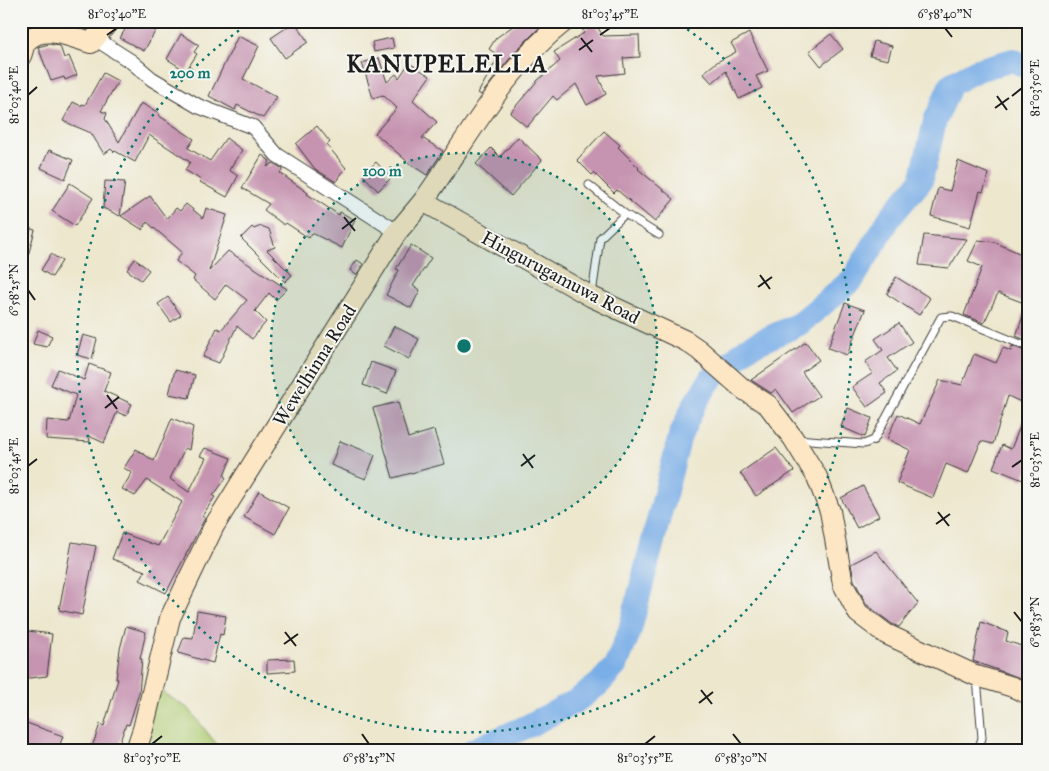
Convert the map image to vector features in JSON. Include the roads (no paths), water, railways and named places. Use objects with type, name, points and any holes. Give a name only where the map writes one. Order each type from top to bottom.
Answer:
[{"type":"street","points":[[21,56],[26,42],[40,33],[54,32],[92,44],[109,21]]},
{"type":"street","name":"Wewelhinna Road","points":[[136,750],[143,729],[170,618],[214,526],[397,232],[423,201],[510,74],[564,21]]},
{"type":"street","points":[[96,39],[132,62],[152,79],[198,106],[253,127],[278,155],[397,232]]},
{"type":"street","name":"Hingurugamuwa Road","points":[[423,201],[592,297],[686,341],[743,389],[768,405],[793,438]]},
{"type":"street","points":[[793,438],[817,477],[830,511],[843,584],[858,613],[886,634],[977,676],[1013,687],[1028,694]]},
{"type":"lane","points":[[589,185],[625,214],[659,234]]},
{"type":"lane","points":[[592,297],[600,238],[625,214]]},
{"type":"lane","points":[[793,438],[864,444],[874,440],[941,317],[952,316],[1028,347]]},
{"type":"lane","points":[[977,676],[982,738],[978,750]]},
{"type":"waterway","points":[[473,750],[528,726],[576,701],[599,684],[616,665],[630,630],[680,436],[694,405],[710,380],[747,348],[799,324],[853,279],[891,216],[921,181],[935,121],[951,84],[977,70],[1013,60],[1028,68]]},
{"type":"district","name":"KANUPELELLA","points":[[447,64]]}]
